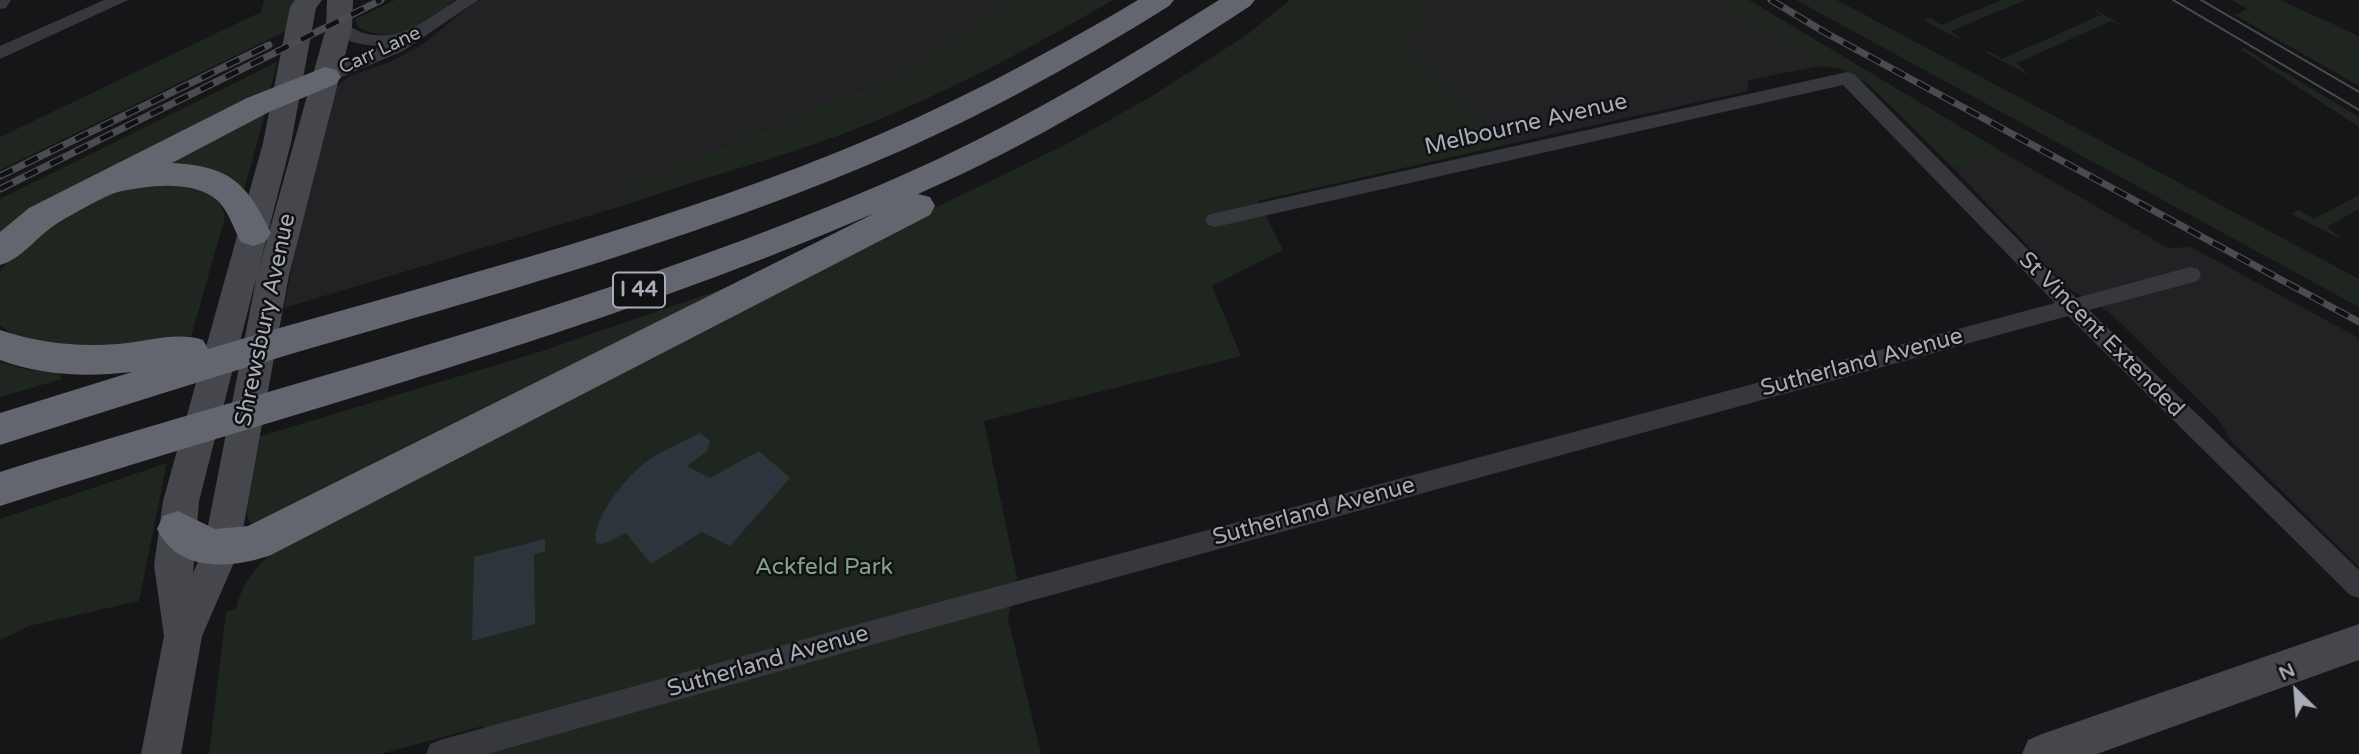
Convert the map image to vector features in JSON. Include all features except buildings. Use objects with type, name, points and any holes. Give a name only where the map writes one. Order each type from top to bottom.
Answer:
[{"type":"highway","name":"I 44","points":[[0,429],[304,336],[530,272],[654,233],[774,189],[985,97],[1078,48],[1159,0]]},
{"type":"highway","name":"I 44","points":[[0,489],[114,451],[467,346],[739,255],[863,205],[972,156],[1122,76],[1240,0]]},
{"type":"highway","points":[[180,515],[199,542],[221,551],[256,542],[306,520],[855,240],[1003,160],[1122,76]]},
{"type":"highway","points":[[0,252],[41,217],[289,92],[326,77]]},
{"type":"highway","points":[[90,191],[133,179],[167,175],[200,178],[223,188],[238,201],[253,233]]},
{"type":"highway","points":[[0,345],[21,354],[66,361],[115,359],[304,336]]},
{"type":"main road","name":"Shrewsbury Avenue","points":[[183,636],[173,565],[180,515],[289,92],[303,7],[309,0]]},
{"type":"main road","name":"Shrewsbury Avenue","points":[[161,754],[183,636],[221,551],[272,275],[339,28],[340,0]]},
{"type":"main road","points":[[2042,754],[2359,642]]},
{"type":"street","points":[[0,52],[119,0]]},
{"type":"street","name":"Carr Lane","points":[[326,77],[415,37],[469,0]]},
{"type":"street","points":[[339,28],[350,35],[373,41],[415,37]]},
{"type":"street","name":"Melbourne Avenue","points":[[1215,220],[1847,78]]},
{"type":"street","name":"St Vincent Extended","points":[[1847,78],[2071,306],[2359,587]]},
{"type":"street","name":"Sutherland Avenue","points":[[440,754],[917,620],[2190,275]]},
{"type":"shaded area","points":[[476,0],[1011,0],[899,74],[627,186],[632,203],[284,308],[302,211],[335,89],[347,77],[392,61],[423,44]]},
{"type":"shaded area","points":[[1433,0],[1716,0],[1820,66],[1749,80],[1747,91],[1509,144],[1412,53],[1409,39],[1431,29],[1418,11]]},
{"type":"shaded area","points":[[2011,157],[2168,248],[2191,247],[2359,338],[2359,567],[2232,442],[2218,419],[2110,313],[2068,288],[1952,167]]},
{"type":"shaded area","points":[[700,433],[710,441],[707,451],[687,466],[710,478],[759,451],[790,478],[730,546],[702,532],[651,564],[626,533],[603,544],[596,543],[599,522],[629,477],[652,458]]},
{"type":"shaded area","points":[[545,539],[545,551],[534,554],[535,624],[472,641],[474,557]]},
{"type":"green space","points":[[264,0],[296,0],[286,31],[0,170],[0,137],[261,12]]},
{"type":"green space","points":[[395,0],[455,0],[422,23],[398,33],[373,33],[359,28],[355,19]]},
{"type":"green space","points":[[1011,0],[1113,0],[1047,38],[911,106],[840,135],[632,203],[627,186],[899,74]]},
{"type":"green space","name":"Ackfeld Park","points":[[1290,0],[1433,0],[1418,11],[1431,29],[1409,39],[1412,53],[1509,144],[1258,201],[1283,250],[1212,286],[1241,356],[984,421],[1017,578],[1008,619],[1041,754],[482,754],[483,726],[380,754],[209,754],[226,612],[236,609],[253,572],[282,543],[879,235],[1069,143],[1152,96],[1248,34]]},
{"type":"green space","points":[[1716,0],[1749,0],[2011,157],[1952,167],[1869,85],[1842,69],[1820,66]]},
{"type":"green space","points":[[1796,0],[1837,0],[2359,279],[2359,307]]},
{"type":"green space","points":[[2002,0],[2026,0],[1951,31],[1963,41],[1923,20],[1930,18],[1941,25]]},
{"type":"green space","points":[[2232,0],[2280,0],[2359,36],[2359,86],[2235,15],[2247,9]]},
{"type":"green space","points":[[2089,6],[2127,28],[2111,21],[2017,63],[2029,75],[1985,52],[1989,51],[2002,59],[2101,15]]},
{"type":"green space","points":[[2244,48],[2359,117],[2359,127],[2240,49]]},
{"type":"green space","points":[[277,62],[269,94],[0,237],[0,199]]},
{"type":"green space","points":[[266,109],[244,191],[236,183],[215,173],[157,169]]},
{"type":"green space","points":[[184,183],[215,198],[225,217],[191,337],[129,351],[19,339],[0,325],[0,272],[17,249],[42,226],[117,190]]},
{"type":"green space","points":[[2359,195],[2359,209],[2327,227],[2343,240],[2291,214],[2299,210],[2314,219]]},
{"type":"green space","points":[[734,285],[268,524],[251,524],[247,515],[246,493],[258,437],[539,352]]},
{"type":"green space","points":[[0,362],[28,370],[58,371],[62,379],[0,397]]},
{"type":"green space","points":[[167,463],[139,601],[29,626],[0,640],[0,519]]},
{"type":"tram line","points":[[2173,0],[2359,110]]},
{"type":"tram line","points":[[2201,0],[2359,92]]},
{"type":"railway","points":[[0,189],[381,0]]},
{"type":"railway","points":[[1771,0],[1826,33],[2359,322]]},
{"type":"railway","points":[[0,176],[269,45]]}]
